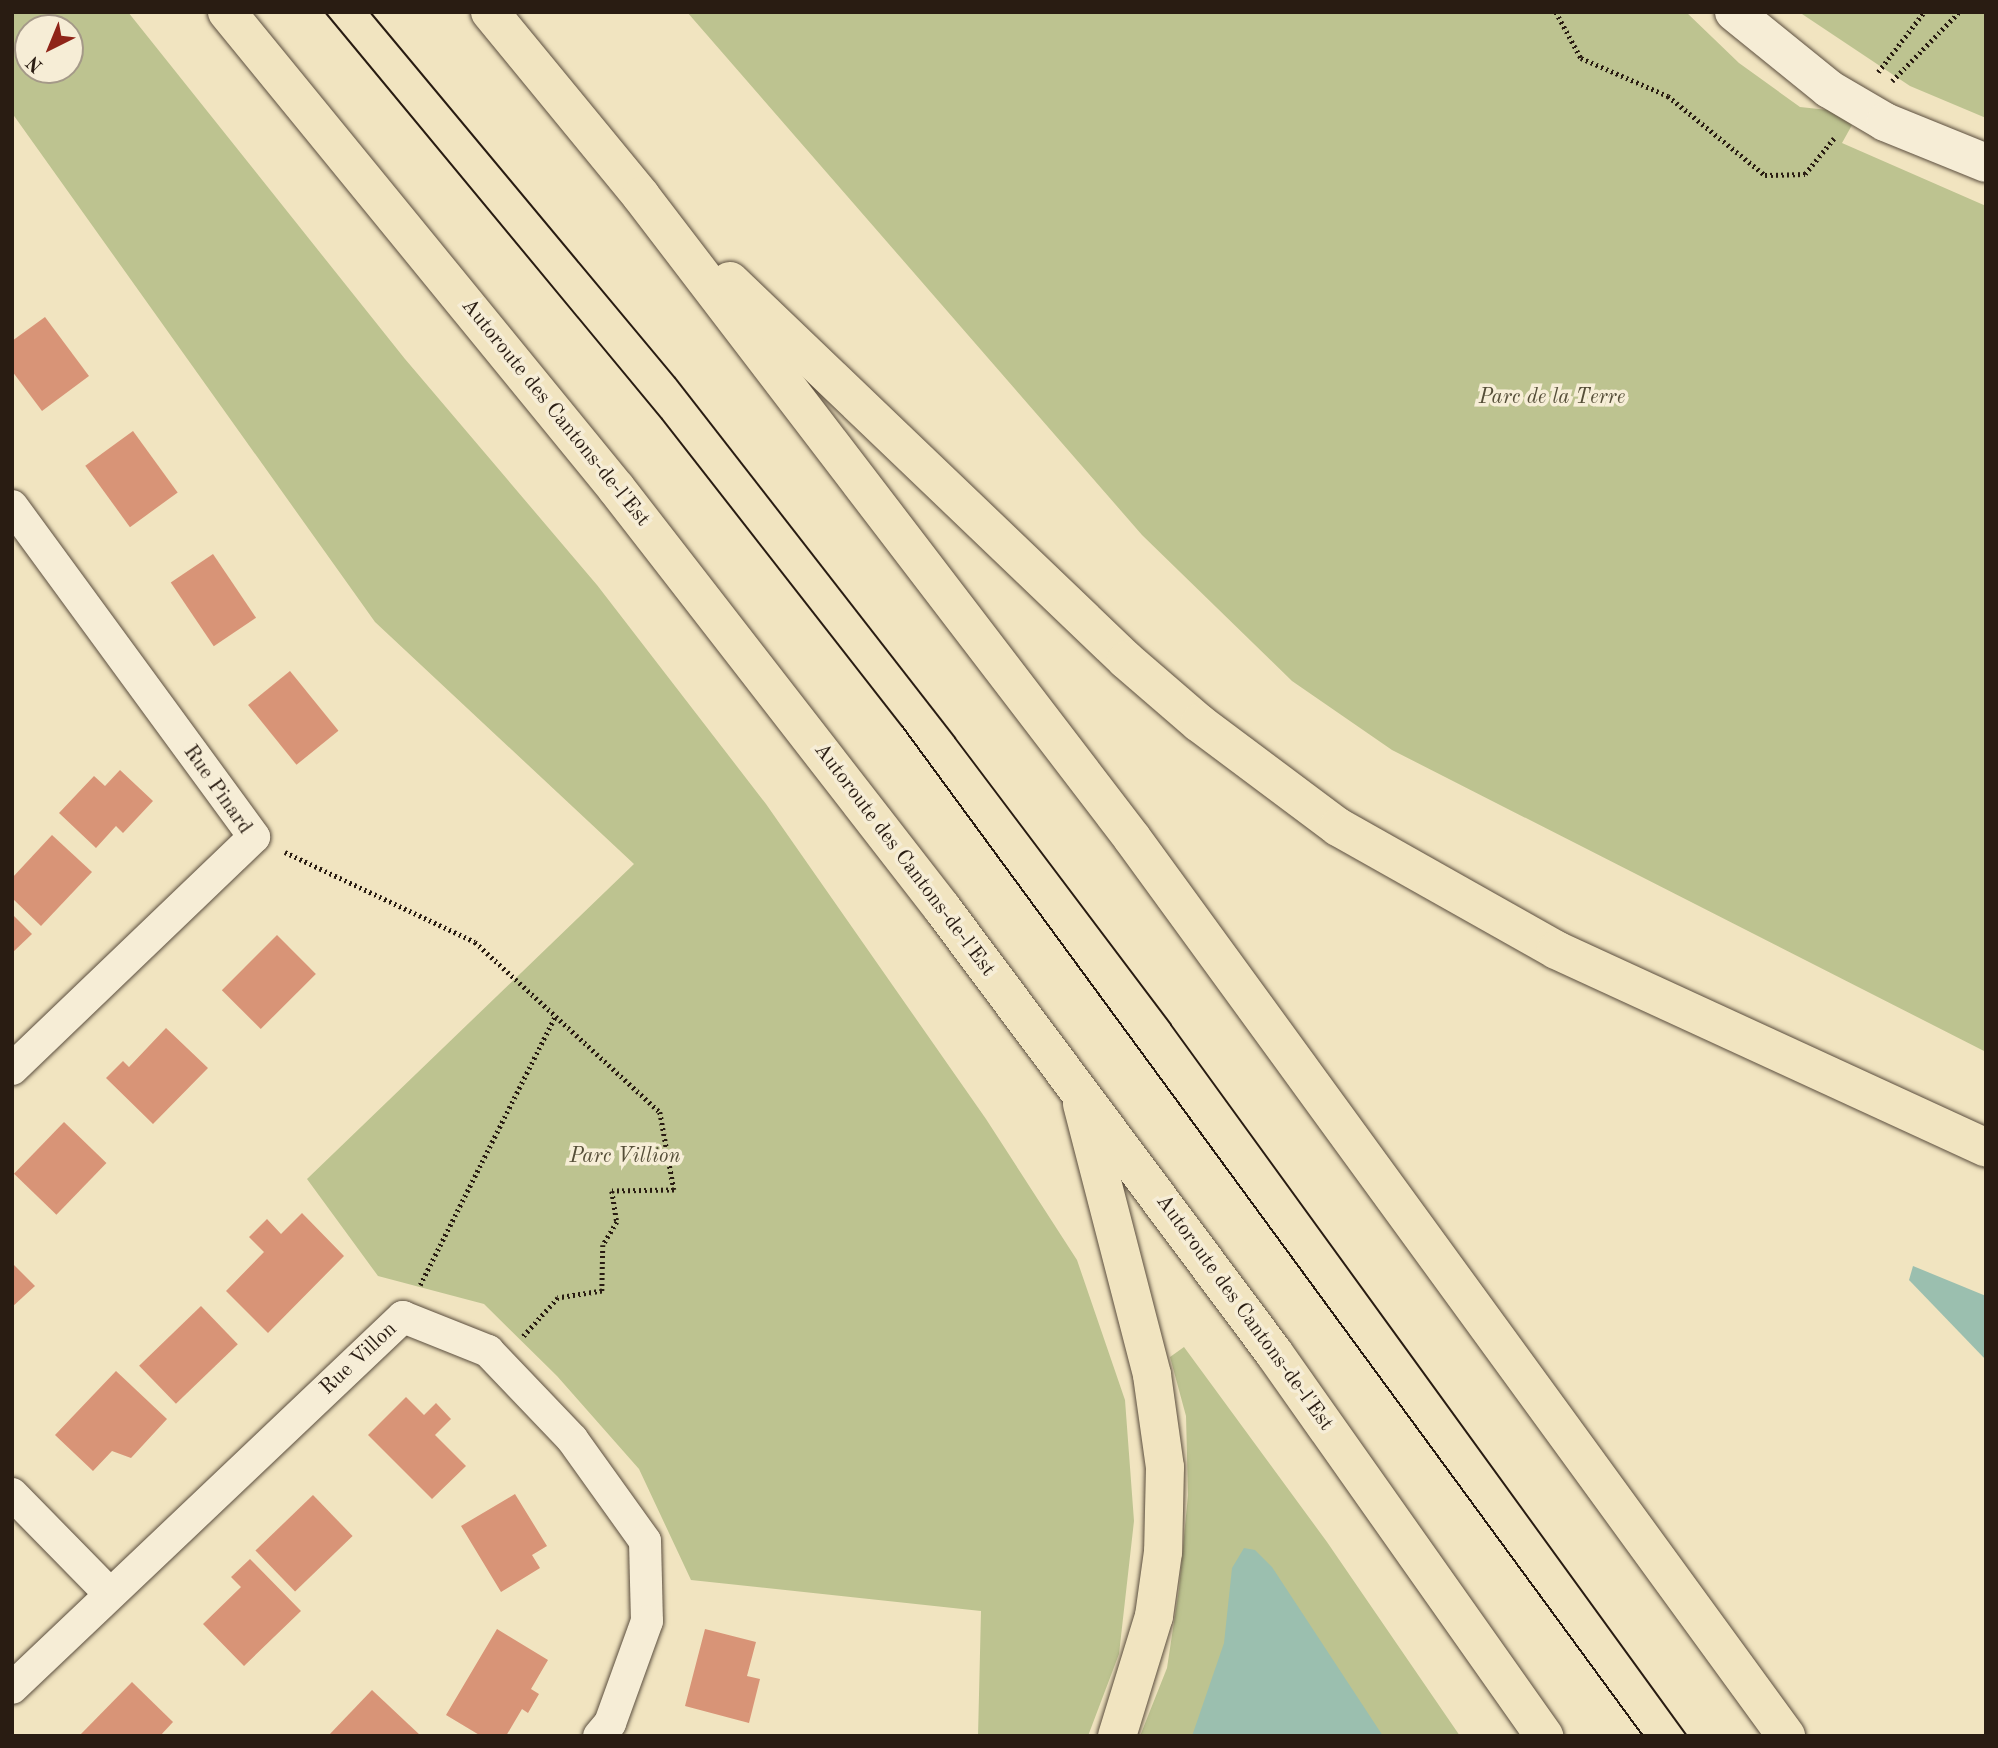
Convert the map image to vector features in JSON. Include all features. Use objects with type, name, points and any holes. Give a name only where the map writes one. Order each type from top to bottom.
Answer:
[{"type":"highway","name":"Autoroute des Cantons-de-l'Est","points":[[227,12],[642,520],[1078,1089],[1274,1353],[1544,1736]]},
{"type":"highway","points":[[490,12],[641,196],[1149,860],[1786,1736]]},
{"type":"highway","points":[[641,196],[1126,660],[1328,820],[1556,950],[1986,1148]]},
{"type":"highway","points":[[1078,1089],[1152,1375],[1165,1467],[1163,1552],[1154,1616],[1116,1736]]},
{"type":"street","points":[[1734,12],[1838,94],[1885,122],[1986,163]]},
{"type":"street","name":"Rue Pinard","points":[[12,506],[254,837],[12,1069]]},
{"type":"street","name":"Rue Villon","points":[[12,1688],[109,1593],[403,1317],[488,1351],[572,1439],[645,1541],[647,1621],[610,1723],[599,1736]]},
{"type":"street","points":[[12,1493],[109,1593]]},
{"type":"path","points":[[1556,12],[1581,58],[1668,96],[1765,176],[1805,174],[1835,135]]},
{"type":"path","points":[[1877,73],[1924,12]]},
{"type":"path","points":[[1892,81],[1959,12]]},
{"type":"path","points":[[254,837],[475,942],[660,1112],[674,1190],[612,1191],[617,1222],[603,1245],[602,1292],[558,1298],[500,1364]]},
{"type":"path","points":[[403,1317],[555,1016]]},
{"type":"green space","name":"Parc Villion","points":[[12,12],[128,12],[405,359],[597,585],[766,804],[986,1119],[1077,1260],[1125,1400],[1134,1521],[1119,1654],[1088,1736],[978,1736],[981,1611],[691,1580],[639,1469],[557,1376],[484,1304],[378,1276],[307,1179],[634,864],[375,622],[12,113]]},
{"type":"green space","name":"Parc de la Terre","points":[[687,12],[1686,12],[1739,63],[1800,107],[1828,110],[1852,125],[1842,143],[1986,206],[1986,1052],[1392,750],[1292,681],[1142,535]]},
{"type":"green space","points":[[1799,12],[1986,12],[1986,118],[1910,86]]},
{"type":"green space","points":[[1184,1347],[1327,1542],[1460,1736],[1140,1736],[1167,1668],[1179,1589],[1188,1495],[1186,1416],[1170,1357]]},
{"type":"shaded area","points":[[1913,1266],[1986,1296],[1986,1360],[1909,1280]]},
{"type":"shaded area","points":[[1244,1548],[1255,1550],[1272,1567],[1383,1736],[1192,1736],[1224,1643],[1232,1568]]},
{"type":"building","points":[[45,317],[89,376],[42,411],[12,371],[12,341]]},
{"type":"building","points":[[133,431],[178,492],[130,527],[85,466]]},
{"type":"building","points":[[213,554],[256,618],[214,646],[171,583]]},
{"type":"building","points":[[290,671],[338,731],[296,765],[248,705]]},
{"type":"building","points":[[120,770],[153,801],[123,833],[116,826],[96,848],[59,813],[94,776],[105,786]]},
{"type":"building","points":[[52,835],[92,872],[41,926],[12,898],[12,878]]},
{"type":"building","points":[[12,914],[32,934],[12,953]]},
{"type":"building","points":[[277,935],[316,974],[261,1029],[222,990]]},
{"type":"building","points":[[166,1028],[208,1068],[153,1124],[106,1078],[123,1061],[129,1067]]},
{"type":"building","points":[[64,1122],[106,1163],[56,1215],[14,1174]]},
{"type":"building","points":[[302,1213],[344,1256],[268,1333],[226,1291],[264,1252],[249,1237],[267,1219],[281,1234]]},
{"type":"building","points":[[12,1263],[35,1286],[12,1307]]},
{"type":"building","points":[[201,1306],[238,1344],[176,1404],[139,1366]]},
{"type":"building","points":[[116,1371],[167,1419],[131,1458],[112,1451],[93,1471],[55,1435]]},
{"type":"building","points":[[406,1397],[424,1415],[436,1403],[451,1419],[435,1435],[466,1466],[432,1499],[368,1435]]},
{"type":"building","points":[[515,1494],[547,1546],[532,1555],[540,1568],[501,1592],[461,1526]]},
{"type":"building","points":[[313,1495],[353,1536],[295,1592],[255,1551]]},
{"type":"building","points":[[250,1559],[301,1611],[244,1666],[203,1624],[241,1587],[231,1577]]},
{"type":"building","points":[[497,1629],[548,1660],[531,1689],[539,1694],[528,1713],[522,1709],[506,1736],[481,1736],[446,1715]]},
{"type":"building","points":[[705,1629],[756,1642],[747,1676],[760,1679],[749,1723],[685,1706]]},
{"type":"building","points":[[132,1682],[173,1722],[160,1736],[79,1736]]},
{"type":"building","points":[[372,1690],[421,1736],[328,1736]]},
{"type":"tram line","points":[[325,12],[662,419],[902,726],[1643,1736]]},
{"type":"tram line","points":[[370,12],[675,378],[955,738],[1171,1025],[1687,1736]]}]
